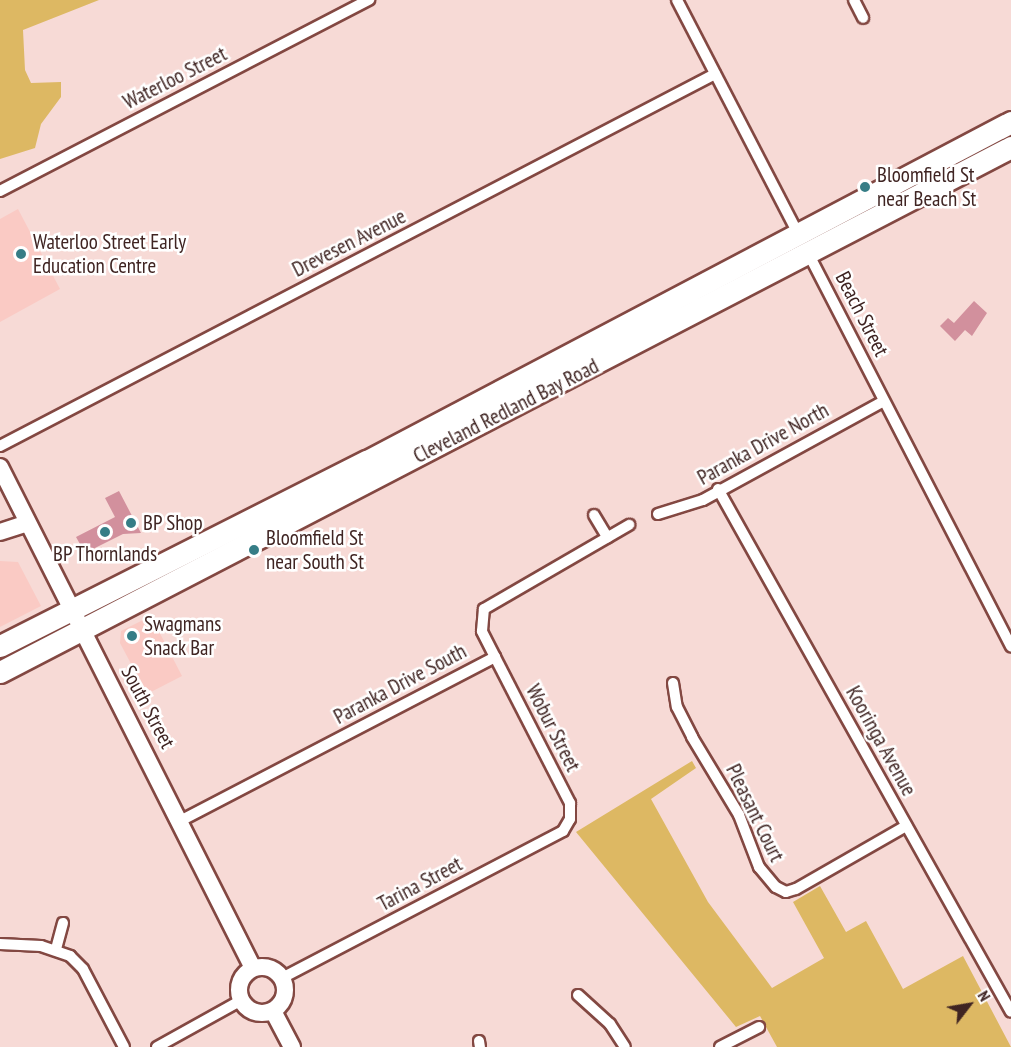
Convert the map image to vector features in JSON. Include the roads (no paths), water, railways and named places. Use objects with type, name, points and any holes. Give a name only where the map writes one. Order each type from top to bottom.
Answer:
[{"type":"highway","name":"Cleveland Redland Bay Road","points":[[0,646],[367,461],[1011,122]]},
{"type":"highway","name":"Cleveland Redland Bay Road","points":[[0,672],[809,254],[1011,147]]},
{"type":"street","name":"Waterloo Street","points":[[0,191],[369,0]]},
{"type":"street","name":"Beach Street","points":[[677,0],[1011,646]]},
{"type":"street","points":[[854,0],[863,18]]},
{"type":"street","name":"Drevesen Avenue","points":[[0,446],[716,74]]},
{"type":"street","name":"Paranka Drive North","points":[[658,514],[702,500],[718,489],[884,400]]},
{"type":"street","name":"South Street","points":[[0,467],[226,908],[242,954],[253,968]]},
{"type":"street","name":"Kooringa Avenue","points":[[718,489],[1011,1012]]},
{"type":"street","points":[[594,515],[607,537]]},
{"type":"street","points":[[0,532],[27,523]]},
{"type":"street","name":"Paranka Drive South","points":[[182,820],[495,657],[482,631],[484,609],[629,525]]},
{"type":"street","name":"Wobur Street","points":[[495,657],[570,803],[570,819]]},
{"type":"street","name":"Pleasant Court","points":[[673,683],[677,707],[692,737],[739,814],[759,867],[776,887],[786,892],[796,889],[906,826]]},
{"type":"street","name":"Tarina Street","points":[[282,978],[563,831],[570,819]]},
{"type":"street","points":[[56,949],[63,924]]},
{"type":"street","points":[[0,944],[56,949],[83,969],[124,1047]]},
{"type":"street","points":[[253,968],[269,968],[282,978],[285,997],[273,1011],[255,1013],[240,1001],[241,978],[253,968]]},
{"type":"street","points":[[578,995],[609,1024],[625,1047]]},
{"type":"street","points":[[157,1047],[240,1001]]},
{"type":"street","points":[[273,1011],[292,1047]]},
{"type":"street","points":[[720,1047],[759,1027]]},
{"type":"place","name":"Bloomfield St near Beach St","points":[[865,187]]},
{"type":"place","name":"Waterloo Street Early Education Centre","points":[[21,254]]},
{"type":"place","name":"BP Shop","points":[[131,523]]},
{"type":"place","name":"BP Thornlands","points":[[105,532]]},
{"type":"place","name":"Bloomfield St near South St","points":[[254,550]]},
{"type":"place","name":"Swagmans Snack Bar","points":[[132,636]]}]
